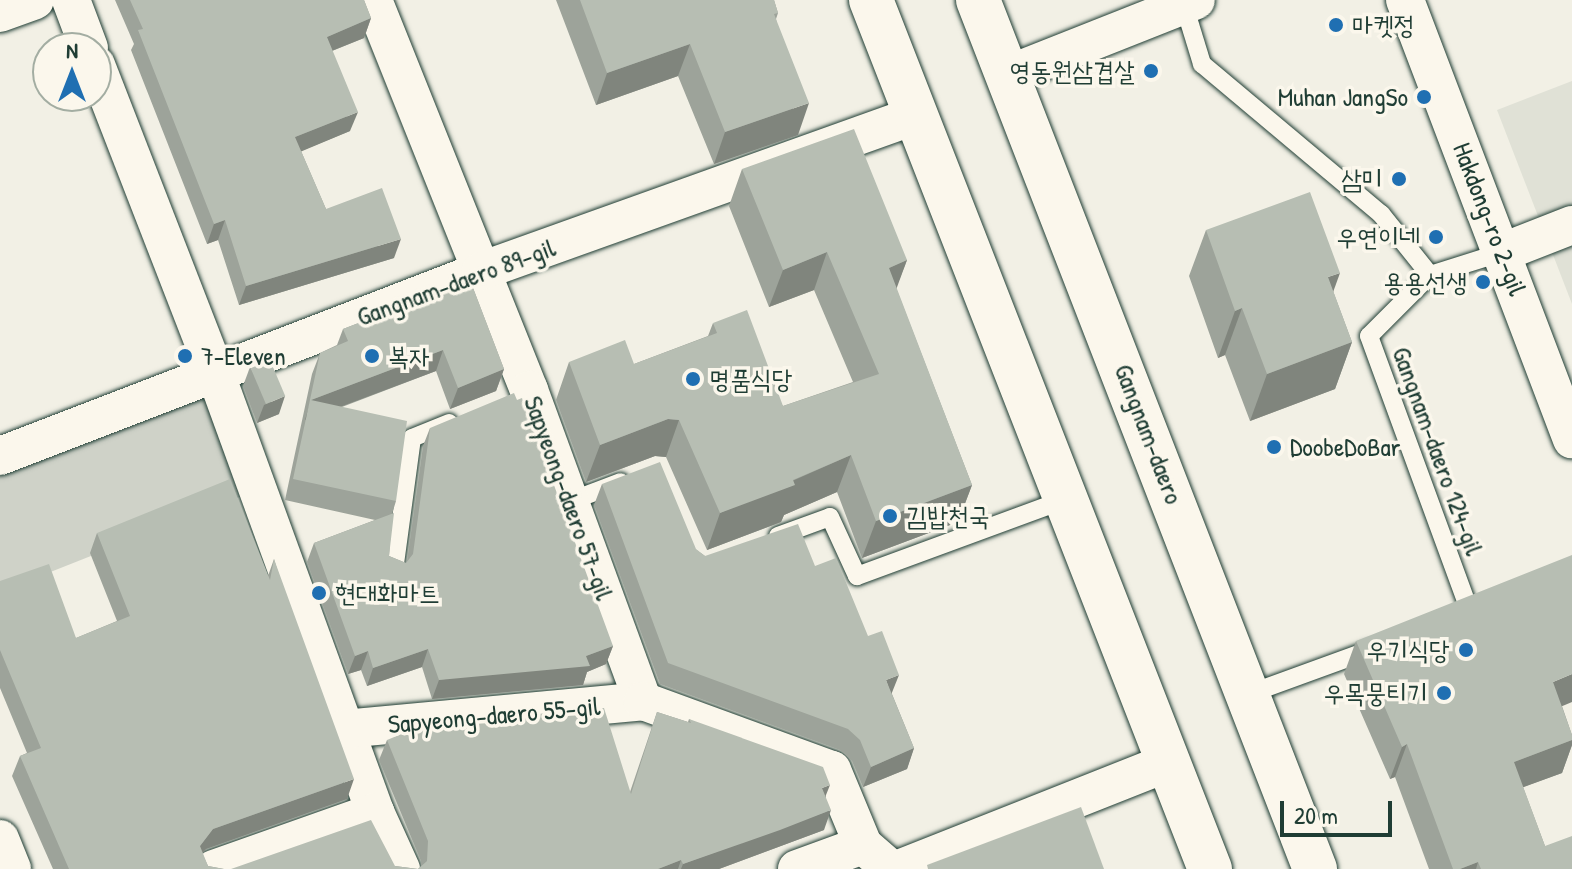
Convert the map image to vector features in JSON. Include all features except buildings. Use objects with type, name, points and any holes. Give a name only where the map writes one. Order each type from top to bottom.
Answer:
[{"type":"main road","points":[[871,0],[1210,869]]},
{"type":"main road","name":"Gangnam-daero","points":[[978,0],[1315,869]]},
{"type":"street","points":[[0,13],[35,0]]},
{"type":"street","points":[[71,0],[83,32]]},
{"type":"street","name":"Sapyeong-daero 57-gil","points":[[373,0],[481,271],[522,393],[571,501],[643,701]]},
{"type":"street","name":"Hakdong-ro 2-gil","points":[[1405,0],[1572,439]]},
{"type":"street","points":[[1007,75],[1190,2]]},
{"type":"street","name":"Sapyeong-daero 55-gil","points":[[112,106],[215,372],[375,812],[401,869]]},
{"type":"street","name":"Gangnam-daero 89-gil","points":[[0,456],[481,271],[915,116]]},
{"type":"street","points":[[1503,252],[1572,225]]},
{"type":"street","points":[[643,701],[832,770],[877,857],[797,869]]},
{"type":"street","name":"Sapyeong-daero 55-gil","points":[[344,729],[643,701]]},
{"type":"street","points":[[899,869],[1167,763]]},
{"type":"street","points":[[214,869],[375,812]]},
{"type":"street","points":[[0,839],[12,869]]},
{"type":"lane","points":[[1190,2],[1202,64],[1381,214],[1430,275],[1503,252]]},
{"type":"lane","name":"Gangnam-daero 124-gil","points":[[1430,275],[1369,336],[1469,609]]},
{"type":"lane","points":[[394,571],[412,438],[471,414]]},
{"type":"lane","points":[[571,501],[644,473]]},
{"type":"lane","points":[[758,544],[830,517],[857,576],[1067,499]]},
{"type":"lane","points":[[1249,694],[1384,644]]},
{"type":"shaded area","points":[[1572,81],[1572,304],[1497,110]]},
{"type":"shaded area","points":[[217,382],[255,491],[0,592],[0,464]]},
{"type":"place","name":"마켓정","points":[[1336,25]]},
{"type":"place","name":"영동원삼겹살","points":[[1151,71]]},
{"type":"place","name":"Muhan JangSo","points":[[1424,97]]},
{"type":"place","name":"삼미","points":[[1399,179]]},
{"type":"place","name":"우연이네","points":[[1436,237]]},
{"type":"place","name":"용용선생","points":[[1483,282]]},
{"type":"place","name":"7-Eleven","points":[[185,356]]},
{"type":"place","name":"복자","points":[[372,356]]},
{"type":"place","name":"명품식당","points":[[693,379]]},
{"type":"place","name":"DoobeDoBar","points":[[1274,447]]},
{"type":"place","name":"김밥천국","points":[[890,516]]},
{"type":"place","name":"현대화마트","points":[[319,593]]},
{"type":"place","name":"우기식당","points":[[1466,650]]},
{"type":"place","name":"우목뭉티기","points":[[1444,693]]}]
